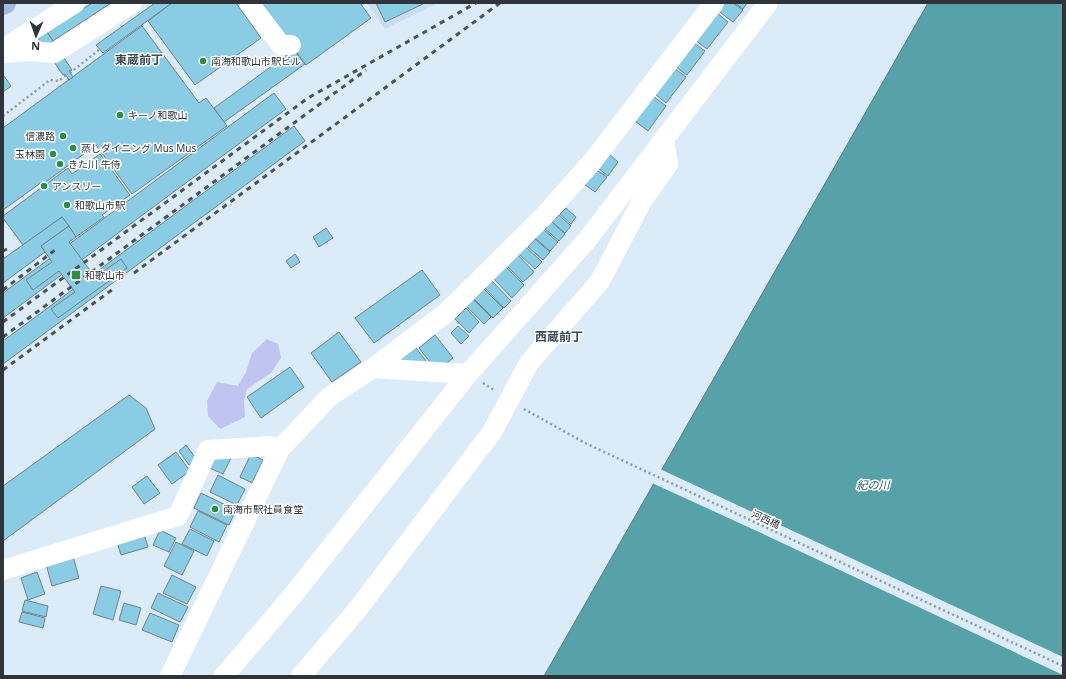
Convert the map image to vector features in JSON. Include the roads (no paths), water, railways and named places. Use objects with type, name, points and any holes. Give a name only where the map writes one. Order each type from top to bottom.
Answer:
[{"type":"street","points":[[3,49],[75,3]]},
{"type":"street","points":[[3,52],[30,51],[54,53],[132,3]]},
{"type":"street","points":[[249,3],[281,45],[291,45]]},
{"type":"street","points":[[170,676],[280,449],[329,397],[373,368],[446,313],[545,215],[592,162],[714,3]]},
{"type":"street","points":[[224,676],[293,595],[468,374],[587,240],[768,3]]},
{"type":"street","points":[[301,676],[357,610],[492,432],[529,364],[600,281],[642,201],[668,164],[664,140]]},
{"type":"street","points":[[373,368],[468,374]]},
{"type":"street","points":[[3,570],[178,516],[208,450],[270,446],[280,449]]},
{"type":"water","name":"紀の川","points":[[928,3],[1063,3],[1063,676],[544,676]]},
{"type":"railway","points":[[3,322],[308,98],[476,3]]},
{"type":"railway","points":[[134,273],[500,3]]},
{"type":"railway","points":[[3,337],[366,70]]},
{"type":"railway","points":[[3,251],[7,249]]},
{"type":"railway","points":[[3,290],[55,250]]},
{"type":"railway","points":[[3,370],[113,289]]},
{"type":"place","name":"南海和歌山市駅ビル","points":[[203,61]]},
{"type":"place","name":"キーノ和歌山","points":[[120,115]]},
{"type":"place","name":"信濃路","points":[[63,136]]},
{"type":"place","name":"蒸しダイニング Mus Mus","points":[[73,148]]},
{"type":"place","name":"玉林園","points":[[53,154]]},
{"type":"place","name":"きた川 牛侍","points":[[60,164]]},
{"type":"place","name":"アンスリー","points":[[44,186]]},
{"type":"place","name":"和歌山市駅","points":[[67,205]]},
{"type":"place","name":"和歌山市","points":[[76,275]]},
{"type":"place","name":"南海市駅社員食堂","points":[[215,509]]},
{"type":"district","name":"東蔵前丁","points":[[139,60]]},
{"type":"district","name":"西蔵前丁","points":[[559,337]]}]
